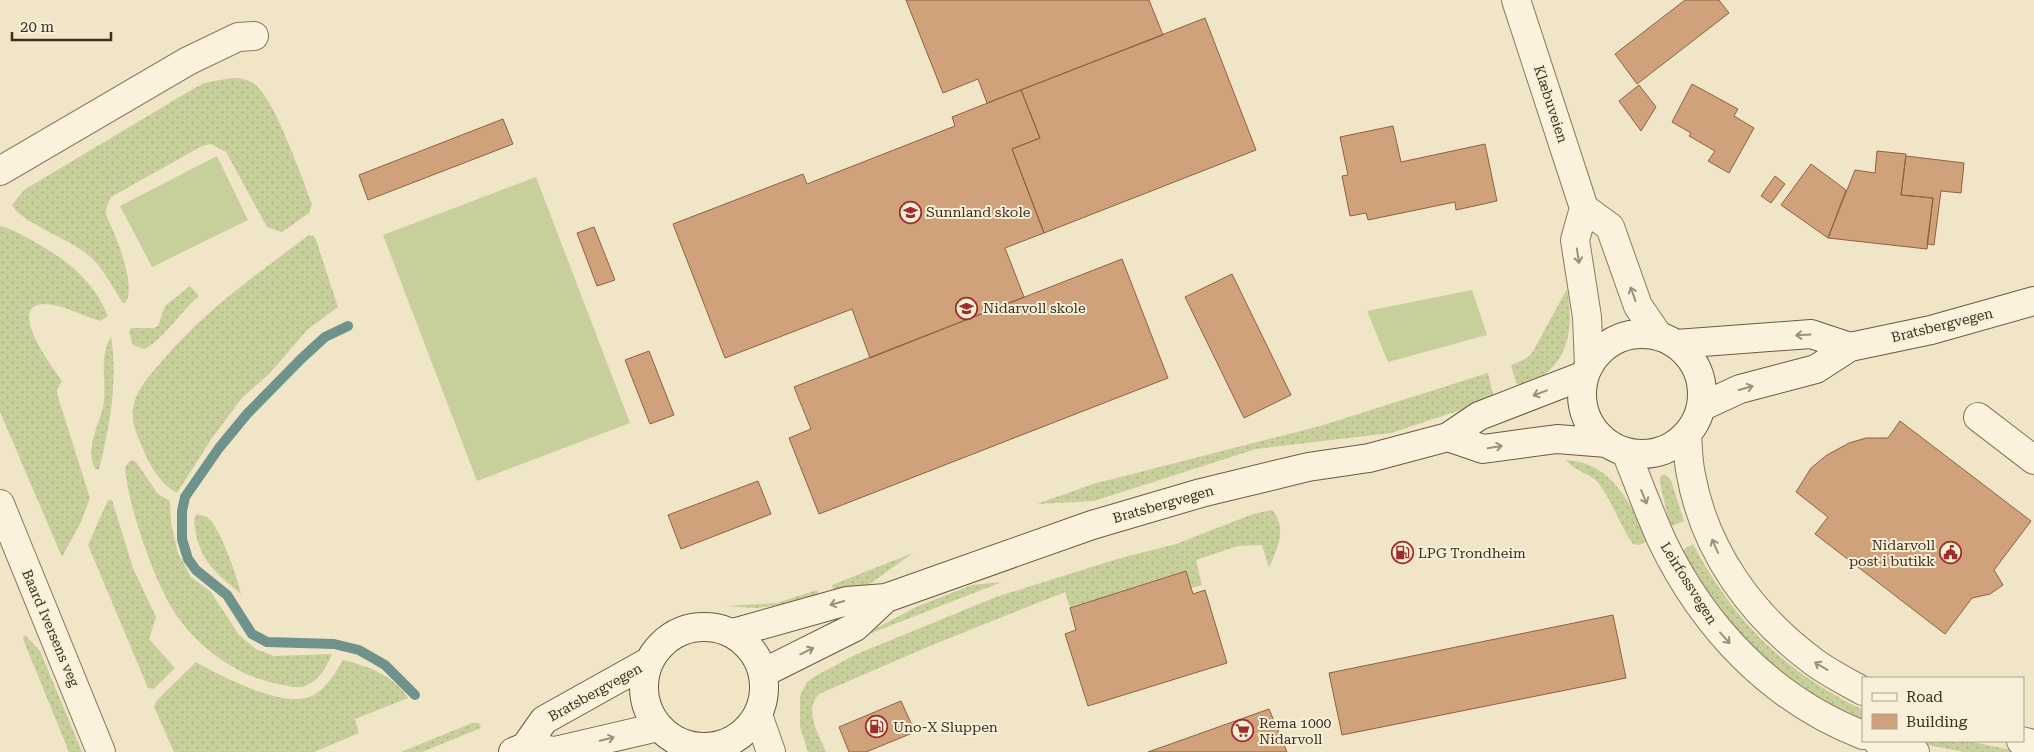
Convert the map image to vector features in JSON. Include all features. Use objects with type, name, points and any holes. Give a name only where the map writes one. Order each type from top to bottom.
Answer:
[{"type":"main road","name":"Klæbuveien","points":[[1516,0],[1584,208]]},
{"type":"main road","points":[[0,171],[188,61],[238,38],[254,36]]},
{"type":"main road","points":[[1448,437],[1483,449],[1557,440],[1647,454],[1660,452],[1679,442],[1693,426],[1701,407],[1700,378],[1691,359],[1667,340],[1638,306],[1610,227],[1584,208],[1575,240],[1587,317],[1587,370],[1583,386],[1584,409],[1593,428],[1617,448]]},
{"type":"main road","name":"Bratsbergvegen","points":[[1701,407],[1740,389],[1816,369],[1850,347],[1931,330],[2034,301]]},
{"type":"main road","points":[[1587,370],[1602,349],[1619,338],[1637,334],[1667,340],[1811,334],[1850,347]]},
{"type":"main road","name":"Bratsbergvegen","points":[[733,633],[847,600],[886,598],[1092,525],[1201,493],[1308,467],[1369,458],[1448,437],[1479,416],[1587,370]]},
{"type":"main road","points":[[1978,417],[2034,460]]},
{"type":"main road","points":[[1687,434],[1690,475],[1700,513],[1721,560],[1740,591],[1768,622],[1814,662],[1862,691]]},
{"type":"main road","name":"Leirfossvegen","points":[[1617,448],[1663,542],[1696,600],[1720,633],[1772,684],[1806,708],[1862,735]]},
{"type":"main road","name":"Baard Iversens veg","points":[[0,504],[102,752]]},
{"type":"main road","name":"Bratsbergvegen","points":[[763,673],[855,627],[886,598]]},
{"type":"main road","points":[[709,626],[733,633],[755,654],[763,673],[764,694],[758,715],[745,732],[717,750],[694,747],[674,740],[658,728],[647,710],[643,682],[648,662],[660,644],[687,628],[709,626]]},
{"type":"main road","name":"Bratsbergvegen","points":[[519,749],[544,720],[648,662]]},
{"type":"main road","points":[[758,715],[771,752]]},
{"type":"main road","name":"Bratsbergvegen","points":[[519,749],[555,751],[658,728]]},
{"type":"main road","points":[[1880,742],[1915,752]]},
{"type":"green space","points":[[231,78],[253,83],[270,104],[287,139],[312,204],[309,213],[282,232],[267,227],[226,152],[211,144],[202,146],[111,197],[106,212],[126,268],[129,289],[125,303],[122,302],[103,271],[88,255],[25,218],[12,205],[24,190],[188,92],[204,83]]},
{"type":"green space","points":[[217,156],[248,220],[152,267],[120,206]]},
{"type":"green space","points":[[536,177],[630,423],[477,481],[383,235]]},
{"type":"green space","points":[[0,226],[35,242],[69,264],[95,292],[108,316],[100,321],[65,308],[44,304],[33,307],[29,315],[30,326],[35,339],[62,381],[57,390],[58,397],[90,498],[81,522],[62,557],[0,412]]},
{"type":"green space","points":[[309,235],[314,236],[316,240],[338,307],[307,330],[270,373],[242,398],[212,438],[177,493],[156,474],[137,435],[133,419],[133,409],[140,389],[178,343],[213,309]]},
{"type":"green space","points":[[190,286],[199,296],[165,333],[144,349],[133,345],[129,332],[131,328],[154,328],[158,326],[165,306]]},
{"type":"green space","points":[[1567,289],[1570,320],[1565,348],[1549,371],[1536,380],[1520,387],[1516,383],[1511,365],[1527,358],[1532,353]]},
{"type":"green space","points":[[1472,290],[1487,335],[1388,362],[1367,311]]},
{"type":"green space","points":[[111,336],[114,371],[112,403],[99,470],[95,469],[91,451],[104,401],[104,360],[107,344]]},
{"type":"green space","points":[[1488,373],[1494,399],[1391,433],[1256,449],[1094,501],[1037,504],[1093,484],[1320,426]]},
{"type":"green space","points":[[131,460],[136,462],[158,494],[170,501],[171,523],[178,553],[191,577],[211,592],[239,635],[256,649],[274,656],[332,654],[326,667],[317,678],[306,686],[297,687],[286,686],[251,676],[221,660],[207,649],[183,624],[173,610],[157,579],[136,521],[125,467]]},
{"type":"green space","points":[[1566,460],[1583,463],[1608,477],[1627,500],[1649,540],[1639,545],[1633,544],[1597,481],[1569,464]]},
{"type":"green space","points":[[1664,474],[1671,480],[1684,521],[1670,527],[1660,483],[1660,477]]},
{"type":"green space","points":[[108,500],[112,500],[133,568],[156,617],[149,639],[175,668],[154,689],[148,688],[88,545]]},
{"type":"green space","points":[[1272,510],[1279,524],[1280,539],[1269,568],[1262,545],[1238,546],[1196,560],[1202,585],[1191,588],[1185,571],[1070,608],[1065,592],[932,645],[819,694],[814,701],[812,715],[816,730],[826,752],[808,752],[800,727],[800,696],[807,682],[857,654],[996,597],[1117,559],[1176,544],[1253,514]]},
{"type":"green space","points":[[197,514],[208,518],[218,532],[241,594],[214,570],[203,554],[194,519]]},
{"type":"green space","points":[[1693,544],[1726,597],[1764,642],[1809,679],[1862,709],[1862,723],[1793,686],[1733,633],[1681,551]]},
{"type":"green space","points":[[913,553],[871,583],[834,595],[832,585]]},
{"type":"green space","points":[[1002,582],[856,639],[916,607],[972,585]]},
{"type":"green space","points":[[817,590],[821,600],[755,608],[726,606],[777,603]]},
{"type":"green space","points":[[25,635],[40,651],[82,752],[69,752],[23,639]]},
{"type":"green space","points":[[343,660],[362,665],[387,677],[408,698],[355,719],[359,733],[314,752],[174,752],[154,707],[156,701],[196,662],[219,675],[249,688],[294,699],[306,698],[318,692],[328,683]]},
{"type":"green space","points":[[472,723],[479,723],[481,728],[422,752],[401,752]]},
{"type":"green space","points":[[1912,742],[1973,742],[2021,752],[1964,752]]},
{"type":"building","points":[[906,0],[1149,0],[1163,35],[987,103],[978,79],[943,93]]},
{"type":"building","points":[[1685,0],[1719,0],[1729,13],[1637,84],[1615,54]]},
{"type":"building","points":[[1205,18],[1256,150],[1044,233],[1012,149],[1040,138],[1021,90]]},
{"type":"building","points":[[1692,84],[1738,109],[1734,116],[1754,128],[1729,173],[1708,161],[1715,151],[1689,136],[1691,133],[1672,122]]},
{"type":"building","points":[[1639,85],[1656,107],[1641,131],[1619,101]]},
{"type":"building","points":[[1021,90],[1040,138],[1012,149],[1044,233],[1005,248],[1024,297],[870,358],[852,309],[725,358],[673,224],[803,174],[807,184],[955,126],[952,117]]},
{"type":"building","points":[[503,119],[513,144],[368,200],[359,175]]},
{"type":"building","points":[[1393,126],[1401,162],[1485,144],[1497,201],[1456,210],[1455,202],[1368,220],[1366,213],[1350,216],[1342,176],[1348,175],[1340,137]]},
{"type":"building","points":[[1877,151],[1906,154],[1901,195],[1933,198],[1927,249],[1828,238],[1855,170],[1875,173]]},
{"type":"building","points":[[1906,156],[1964,163],[1961,193],[1941,191],[1934,245],[1927,244],[1933,198],[1901,195]]},
{"type":"building","points":[[1811,164],[1846,190],[1828,238],[1781,205]]},
{"type":"building","points":[[1775,176],[1785,184],[1771,203],[1761,196]]},
{"type":"building","points":[[594,227],[615,280],[597,286],[577,233]]},
{"type":"building","points":[[1122,259],[1168,378],[819,514],[789,438],[811,429],[794,387]]},
{"type":"building","points":[[1232,274],[1291,395],[1244,418],[1185,297]]},
{"type":"building","points":[[649,351],[674,415],[650,424],[625,360]]},
{"type":"building","points":[[1900,421],[2031,521],[1994,570],[2003,585],[1990,594],[1972,598],[1945,634],[1815,534],[1828,517],[1796,492],[1811,468],[1827,455],[1849,443],[1866,438],[1888,438]]},
{"type":"building","points":[[758,481],[771,514],[681,549],[668,515]]},
{"type":"building","points":[[1186,571],[1193,594],[1205,590],[1227,663],[1088,706],[1065,634],[1076,630],[1070,608]]},
{"type":"building","points":[[1613,615],[1626,678],[1342,735],[1329,673]]},
{"type":"building","points":[[901,701],[915,732],[866,752],[849,752],[839,727]]},
{"type":"building","name":"Rema 1000 Nidarvoll","points":[[1269,709],[1287,752],[1148,752]]},
{"type":"waterway","points":[[348,326],[325,337],[301,359],[247,414],[219,448],[185,497],[182,511],[182,539],[188,559],[196,570],[227,595],[252,634],[267,642],[334,644],[359,650],[385,665],[415,695]]},
{"type":"place","name":"Sunnland skole","points":[[910,212]]},
{"type":"place","name":"Nidarvoll skole","points":[[967,308]]},
{"type":"place","name":"LPG Trondheim","points":[[1402,553]]},
{"type":"place","name":"Nidarvoll post i butikk","points":[[1951,553]]},
{"type":"place","name":"Uno-X Sluppen","points":[[877,727]]},
{"type":"place","name":"Rema 1000 Nidarvoll","points":[[1243,731]]}]
